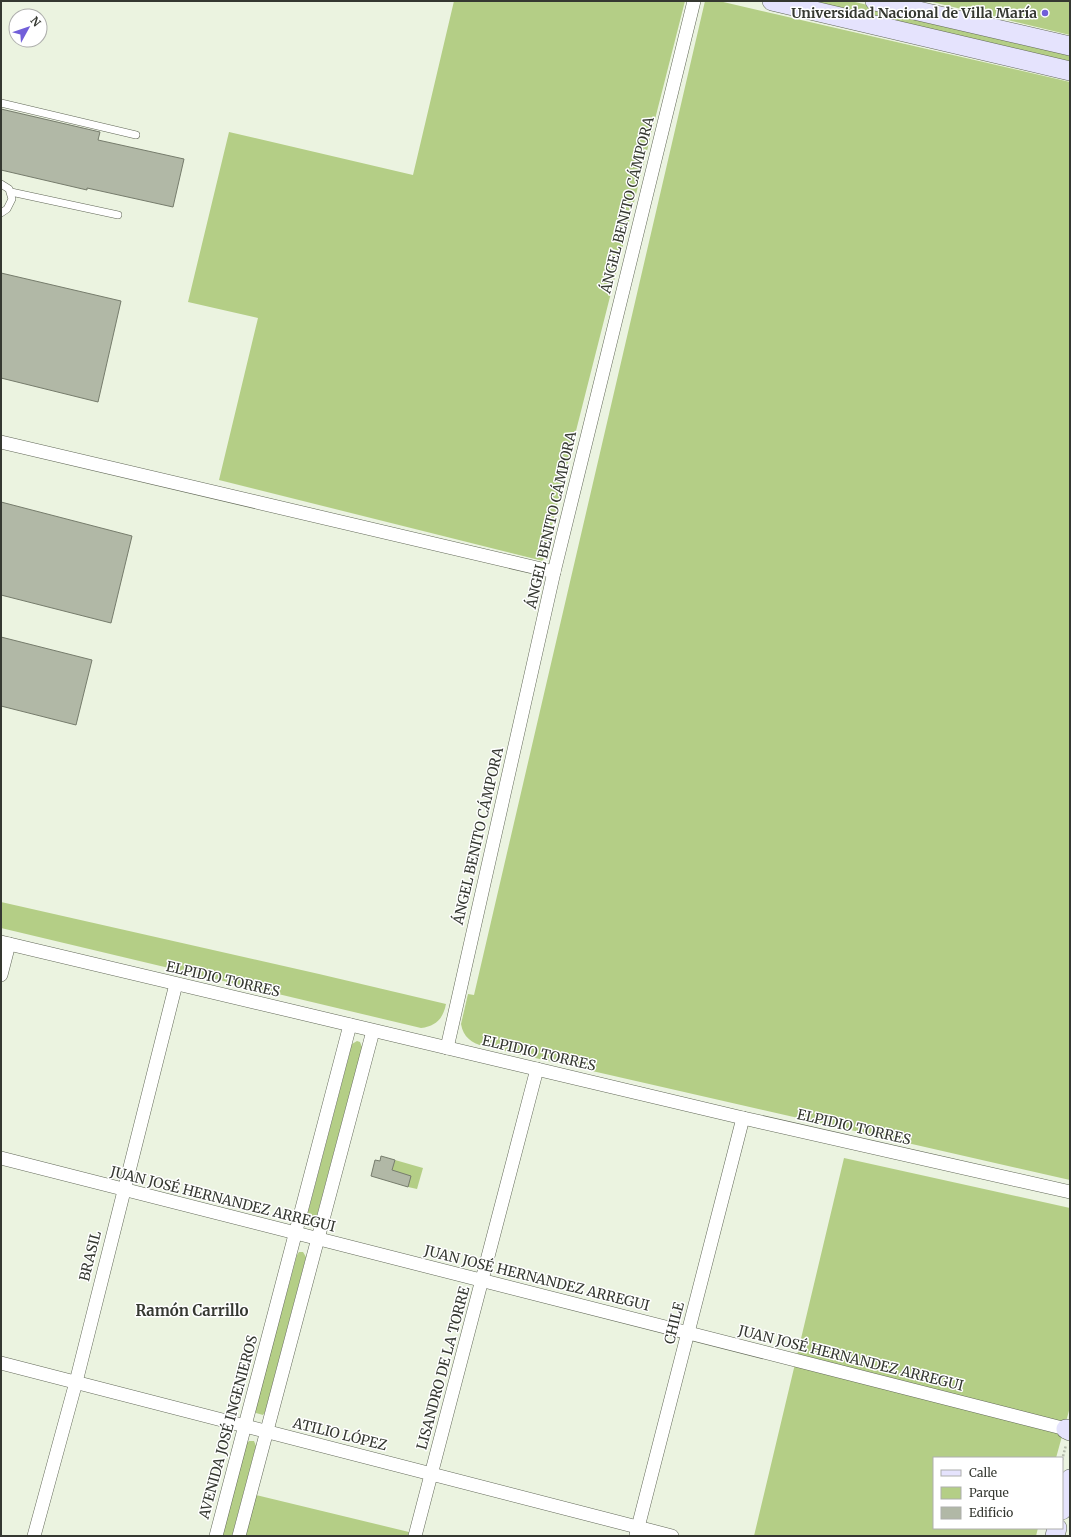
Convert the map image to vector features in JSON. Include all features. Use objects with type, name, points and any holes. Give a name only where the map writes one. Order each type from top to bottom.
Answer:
[{"type":"main road","points":[[772,1],[1070,71]]},
{"type":"main road","points":[[875,1],[1070,46]]},
{"type":"main road","points":[[1063,1506],[1070,1479]]},
{"type":"street","name":"ÁNGEL BENITO CÁMPORA","points":[[447,1048],[554,572],[694,1]]},
{"type":"street","points":[[1,442],[554,572]]},
{"type":"street","points":[[1,975],[5,943]]},
{"type":"street","name":"ELPIDIO TORRES","points":[[5,943],[743,1118],[1070,1192]]},
{"type":"street","name":"BRASIL","points":[[34,1536],[76,1382],[123,1190],[176,984]]},
{"type":"street","name":"AVENIDA JOSÉ INGENIEROS","points":[[216,1536],[350,1025]]},
{"type":"street","points":[[239,1536],[373,1031]]},
{"type":"street","name":"LISANDRO DE LA TORRE","points":[[415,1536],[537,1069]]},
{"type":"street","name":"CHILE","points":[[637,1532],[743,1118]]},
{"type":"street","name":"JUAN JOSÉ HERNANDEZ ARREGUI","points":[[1,1158],[1068,1430]]},
{"type":"street","name":"ATILIO LÓPEZ","points":[[1,1363],[432,1474],[637,1532],[672,1536]]},
{"type":"lane","points":[[1,103],[136,135]]},
{"type":"lane","points":[[1,184],[7,186],[11,192],[11,203],[8,209],[1,213]]},
{"type":"lane","points":[[11,192],[118,215]]},
{"type":"green space","points":[[454,1],[685,1],[543,561],[219,480],[258,318],[188,302],[229,132],[413,175]]},
{"type":"green space","points":[[705,1],[719,1],[1070,82],[1070,1180],[483,1046],[469,1039],[462,1029],[461,1024],[468,994],[474,995]]},
{"type":"green space","points":[[806,1],[851,1],[1070,54],[1070,64]]},
{"type":"green space","points":[[928,1],[1070,1],[1070,35]]},
{"type":"green space","points":[[1,902],[446,1004],[445,1009],[438,1021],[431,1026],[421,1028],[1,928]]},
{"type":"green space","points":[[357,1041],[360,1042],[362,1047],[316,1219],[311,1221],[307,1216],[352,1044]]},
{"type":"green space","points":[[844,1158],[1070,1208],[1070,1407],[1056,1457],[933,1457],[933,1529],[1038,1529],[1036,1536],[754,1536]]},
{"type":"green space","points":[[395,1160],[423,1168],[417,1189],[408,1187],[392,1170]]},
{"type":"green space","points":[[299,1252],[303,1252],[306,1257],[263,1415],[256,1413],[255,1410]]},
{"type":"green space","points":[[249,1441],[254,1441],[256,1446],[232,1536],[222,1536],[247,1443]]},
{"type":"green space","points":[[256,1495],[409,1532],[408,1536],[245,1536]]},
{"type":"building","points":[[1,109],[100,132],[98,140],[184,159],[173,207],[87,188],[87,190],[1,170]]},
{"type":"building","points":[[1,273],[121,301],[98,402],[1,378]]},
{"type":"building","points":[[1,502],[132,536],[111,623],[1,595]]},
{"type":"building","points":[[1,637],[92,660],[76,725],[1,706]]},
{"type":"building","points":[[381,1156],[395,1160],[392,1170],[411,1176],[408,1187],[371,1176],[375,1160],[380,1161]]},
{"type":"place","name":"Universidad Nacional de Villa María","points":[[1045,13]]},
{"type":"district","name":"Ramón Carrillo","points":[[192,1311]]}]
